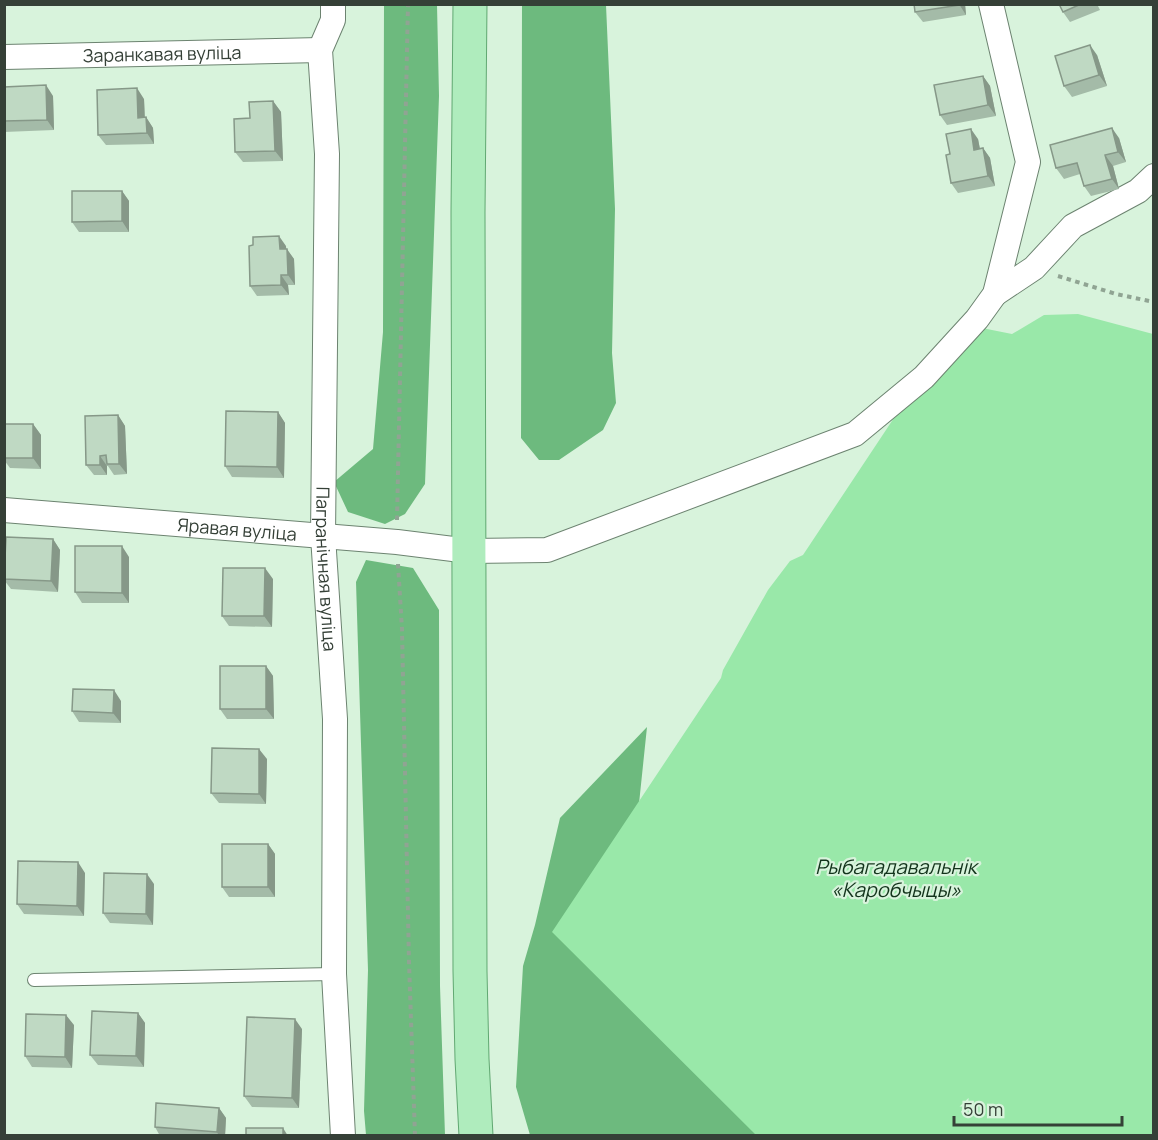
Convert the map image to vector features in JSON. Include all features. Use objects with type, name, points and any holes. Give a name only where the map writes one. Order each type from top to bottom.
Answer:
[{"type":"main road","points":[[470,4],[468,203],[471,982],[476,1136]]},
{"type":"street","name":"Пагранічная вуліца","points":[[333,4],[333,20],[320,50],[327,154],[323,536],[335,719],[334,974],[343,1136]]},
{"type":"street","points":[[991,4],[1028,162],[995,294]]},
{"type":"street","name":"Заранкавая вуліца","points":[[4,57],[320,50]]},
{"type":"street","points":[[995,294],[1034,268],[1073,226],[1138,191],[1154,176]]},
{"type":"street","name":"Яравая вуліца","points":[[4,510],[397,542],[469,551],[547,550],[855,434],[924,377],[977,319],[995,294]]},
{"type":"lane","points":[[34,980],[334,974]]},
{"type":"path","points":[[408,4],[397,542],[402,630],[408,962],[415,1136]]},
{"type":"path","points":[[1034,268],[1116,294],[1154,302]]},
{"type":"shaded area","points":[[384,5],[437,5],[439,96],[425,484],[405,514],[385,524],[348,512],[334,482],[373,449],[383,332]]},
{"type":"shaded area","points":[[522,5],[606,5],[615,209],[612,353],[616,403],[603,430],[559,460],[539,460],[521,438]]},
{"type":"shaded area","points":[[366,560],[413,568],[439,610],[440,986],[445,1135],[366,1135],[364,1111],[368,970],[356,582]]},
{"type":"shaded area","points":[[647,727],[635,842],[829,1135],[530,1135],[516,1087],[523,966],[560,818]]},
{"type":"water","name":"Рыбагадавальнік «Каробчыцы»","points":[[1078,314],[1153,334],[1153,1135],[756,1135],[552,932],[721,678],[723,670],[768,590],[790,561],[803,555],[957,323],[1012,334],[1044,315]]},
{"type":"building","points":[[914,4],[959,4],[959,5],[915,12]]},
{"type":"building","points":[[1059,4],[1081,4],[1063,12]]},
{"type":"building","points":[[1090,45],[1099,75],[1064,86],[1055,56]]},
{"type":"building","points":[[983,76],[988,105],[940,115],[934,85]]},
{"type":"building","points":[[46,85],[47,120],[4,121],[4,87]]},
{"type":"building","points":[[137,88],[138,118],[146,117],[147,133],[98,135],[97,90]]},
{"type":"building","points":[[273,101],[275,151],[235,152],[234,119],[250,118],[249,102]]},
{"type":"building","points":[[1112,128],[1118,152],[1105,155],[1112,179],[1084,186],[1077,163],[1056,168],[1050,145]]},
{"type":"building","points":[[971,129],[974,150],[983,148],[988,176],[951,183],[946,155],[950,154],[946,134]]},
{"type":"building","points":[[72,191],[122,191],[122,221],[72,222]]},
{"type":"building","points":[[279,236],[280,249],[287,249],[288,275],[281,275],[281,285],[250,286],[249,246],[253,245],[253,237]]},
{"type":"building","points":[[226,411],[278,412],[277,467],[225,466]]},
{"type":"building","points":[[118,415],[119,464],[107,464],[106,455],[100,456],[100,465],[86,465],[85,416]]},
{"type":"building","points":[[4,424],[33,424],[33,458],[4,458]]},
{"type":"building","points":[[6,537],[53,539],[51,581],[4,579]]},
{"type":"building","points":[[75,546],[122,546],[122,593],[75,592]]},
{"type":"building","points":[[223,568],[265,568],[264,616],[222,616]]},
{"type":"building","points":[[220,666],[266,666],[266,709],[220,709]]},
{"type":"building","points":[[73,689],[114,690],[113,713],[72,711]]},
{"type":"building","points":[[212,748],[259,749],[259,794],[211,793]]},
{"type":"building","points":[[222,844],[268,844],[268,887],[222,887]]},
{"type":"building","points":[[18,861],[78,862],[77,906],[17,904]]},
{"type":"building","points":[[104,873],[147,874],[146,914],[103,913]]},
{"type":"building","points":[[92,1011],[138,1013],[136,1056],[90,1055]]},
{"type":"building","points":[[26,1014],[66,1015],[65,1057],[25,1056]]},
{"type":"building","points":[[247,1017],[295,1019],[292,1098],[244,1096]]},
{"type":"building","points":[[156,1103],[219,1108],[217,1132],[155,1127]]},
{"type":"building","points":[[246,1128],[283,1128],[283,1136],[246,1136]]}]
